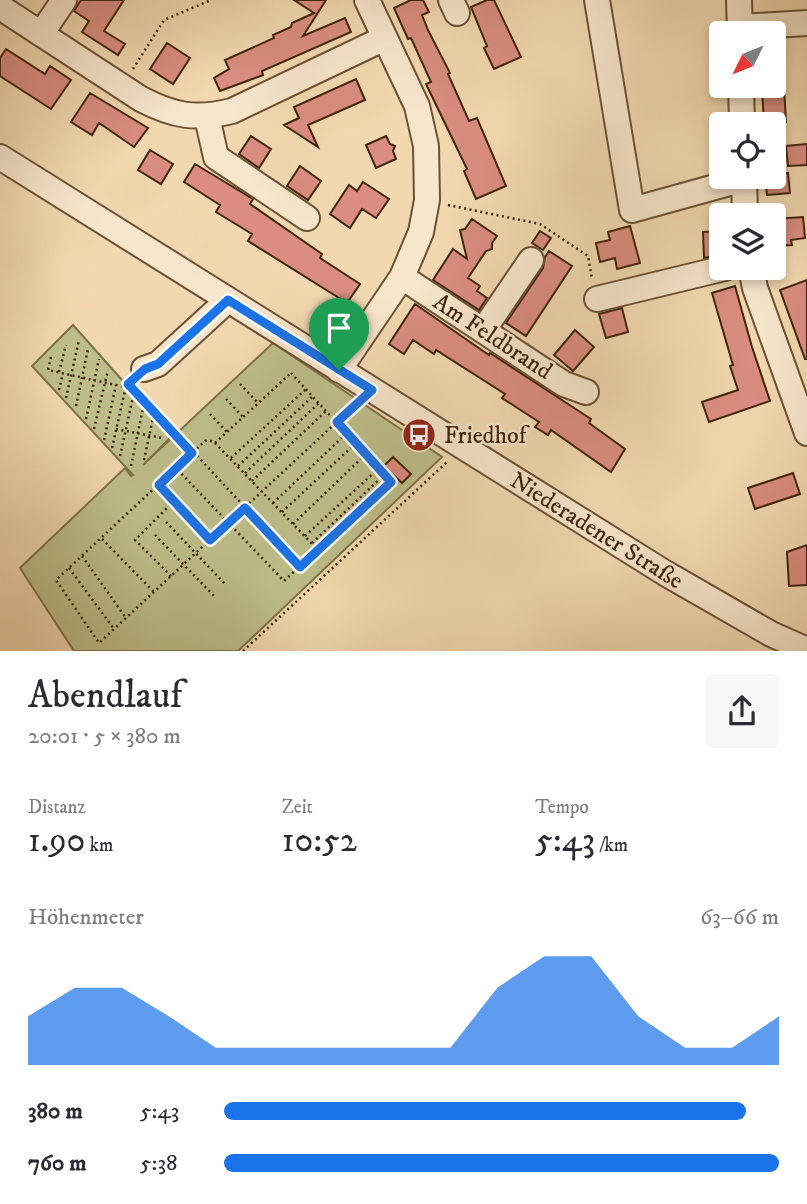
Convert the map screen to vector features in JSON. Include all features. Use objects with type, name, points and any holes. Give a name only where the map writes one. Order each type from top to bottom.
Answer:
[{"type":"street","points":[[41,34],[64,0]]},
{"type":"street","points":[[339,370],[402,277],[421,232],[427,200],[426,146],[417,106],[367,0]]},
{"type":"street","points":[[597,0],[632,210],[709,188]]},
{"type":"street","points":[[739,0],[740,21]]},
{"type":"street","points":[[0,7],[121,87],[162,110],[185,116],[207,117],[232,111],[385,38]]},
{"type":"street","points":[[786,25],[807,23]]},
{"type":"street","points":[[207,117],[216,157],[307,218]]},
{"type":"street","name":"Niederadener Straße","points":[[0,158],[723,607],[771,634],[807,650]]},
{"type":"street","points":[[484,329],[531,260]]},
{"type":"street","points":[[597,299],[709,272]]},
{"type":"street","name":"Am Feldbrand","points":[[402,277],[564,384],[586,392]]},
{"type":"street","points":[[753,280],[807,433]]},
{"type":"street","points":[[133,380],[158,364],[228,300]]},
{"type":"path","points":[[196,0],[198,6]]},
{"type":"path","points":[[121,87],[164,20],[211,0]]},
{"type":"path","points":[[427,200],[540,224],[588,256],[597,299]]},
{"type":"path","points":[[66,398],[79,340]]},
{"type":"path","points":[[59,390],[66,345]]},
{"type":"path","points":[[76,407],[88,349]]},
{"type":"path","points":[[51,357],[48,370],[116,385],[133,380]]},
{"type":"path","points":[[86,419],[99,359]]},
{"type":"path","points":[[94,429],[108,370]]},
{"type":"path","points":[[176,468],[284,581],[391,482],[291,373],[215,443]]},
{"type":"path","points":[[112,448],[133,380]]},
{"type":"path","points":[[133,380],[192,453],[300,567]]},
{"type":"path","points":[[240,384],[258,403]]},
{"type":"path","points":[[104,440],[116,385]]},
{"type":"path","points":[[231,459],[306,389]]},
{"type":"path","points":[[318,550],[312,543],[262,492],[252,481],[244,474],[238,466],[209,440],[56,580],[99,643],[153,592],[245,508],[262,492],[337,422],[372,390]]},
{"type":"path","points":[[238,466],[312,396]]},
{"type":"path","points":[[120,456],[133,397]]},
{"type":"path","points":[[226,399],[243,417]]},
{"type":"path","points":[[244,474],[319,403]]},
{"type":"path","points":[[131,466],[143,408]]},
{"type":"path","points":[[252,481],[326,411]]},
{"type":"path","points":[[210,414],[227,432]]},
{"type":"path","points":[[144,460],[153,418]]},
{"type":"path","points":[[269,423],[276,430]]},
{"type":"path","points":[[116,429],[162,439]]},
{"type":"path","points":[[273,503],[347,433]]},
{"type":"path","points":[[282,512],[356,443]]},
{"type":"path","points":[[243,651],[463,447]]},
{"type":"path","points":[[293,524],[366,454]]},
{"type":"path","points":[[305,536],[379,468]]},
{"type":"path","points":[[312,543],[385,474]]},
{"type":"path","points":[[159,485],[210,540]]},
{"type":"path","points":[[171,576],[135,540],[174,501]]},
{"type":"path","points":[[166,522],[226,585]]},
{"type":"path","points":[[155,535],[216,598]]},
{"type":"path","points":[[101,538],[153,592]]},
{"type":"path","points":[[82,556],[126,618]]},
{"type":"path","points":[[69,568],[114,629]]},
{"type":"green space","points":[[73,325],[172,436],[143,465],[273,343],[442,457],[238,651],[74,651],[20,568],[125,468],[133,475],[32,366]]},
{"type":"building","points":[[81,0],[124,0],[104,31],[125,44],[118,55],[82,32],[89,21],[74,11]]},
{"type":"building","points":[[294,0],[326,0],[303,36],[345,18],[351,32],[262,71],[263,75],[220,91],[214,78],[229,69],[225,60],[274,38],[273,35],[291,27],[292,23],[314,13]]},
{"type":"building","points":[[411,0],[423,0],[429,12],[422,15],[428,30],[450,73],[448,74],[469,121],[477,118],[506,186],[476,199],[464,171],[467,169],[426,84],[431,82],[394,8]]},
{"type":"building","points":[[494,0],[521,57],[494,69],[471,7]]},
{"type":"building","points":[[167,43],[190,58],[173,84],[150,69]]},
{"type":"building","points":[[6,49],[45,74],[50,66],[71,80],[51,109],[0,76],[0,58]]},
{"type":"building","points":[[356,79],[365,100],[308,125],[318,147],[284,125],[299,118],[294,107]]},
{"type":"building","points":[[90,93],[148,128],[134,147],[99,123],[92,135],[71,122]]},
{"type":"building","points":[[763,98],[785,98],[785,112],[763,112]]},
{"type":"building","points":[[251,136],[271,149],[259,168],[239,154]]},
{"type":"building","points":[[386,136],[390,144],[395,146],[393,151],[396,159],[376,168],[366,145]]},
{"type":"building","points":[[807,144],[807,165],[788,166],[786,146]]},
{"type":"building","points":[[150,150],[173,164],[161,184],[138,170]]},
{"type":"building","points":[[195,164],[253,199],[250,204],[322,254],[320,258],[360,284],[347,303],[248,241],[252,234],[216,212],[220,205],[184,182]]},
{"type":"building","points":[[300,166],[321,181],[308,200],[287,186]]},
{"type":"building","points":[[786,173],[790,193],[767,195],[766,189],[786,189]]},
{"type":"building","points":[[363,182],[389,199],[376,218],[362,209],[350,228],[330,214],[349,185],[357,191]]},
{"type":"building","points":[[803,217],[805,238],[791,240],[792,245],[786,245],[786,218]]},
{"type":"building","points":[[472,219],[497,236],[492,243],[492,249],[486,251],[468,278],[480,286],[477,291],[487,298],[479,310],[433,280],[453,249],[467,259],[460,230],[465,229]]},
{"type":"building","points":[[630,226],[640,263],[617,269],[615,258],[600,262],[596,243],[610,240],[608,232]]},
{"type":"building","points":[[540,231],[551,238],[543,250],[532,243]]},
{"type":"building","points":[[703,232],[709,232],[709,257],[704,258]]},
{"type":"building","points":[[549,251],[572,266],[526,336],[506,323],[543,268]]},
{"type":"building","points":[[807,280],[807,359],[805,359],[780,290]]},
{"type":"building","points":[[735,286],[770,401],[709,422],[702,402],[738,390],[712,293]]},
{"type":"building","points":[[415,304],[489,355],[490,353],[591,419],[589,423],[625,449],[611,472],[551,430],[548,435],[535,427],[539,422],[502,398],[505,394],[436,350],[434,354],[413,340],[404,354],[389,344]]},
{"type":"building","points":[[622,308],[628,332],[606,338],[599,314]]},
{"type":"building","points":[[575,330],[594,347],[573,371],[554,355]]},
{"type":"building","points":[[393,457],[411,474],[402,483],[384,466]]},
{"type":"building","points":[[793,473],[800,494],[755,509],[748,488]]},
{"type":"building","points":[[807,545],[807,585],[789,586],[787,552]]},
{"type":"place","name":"Friedhof","points":[[419,435]]},
{"type":"route","points":[[228,300],[339,370],[372,390],[337,422],[391,482],[300,567],[245,508],[210,540],[159,485],[192,453],[128,384],[145,369],[158,364],[228,300]]}]
